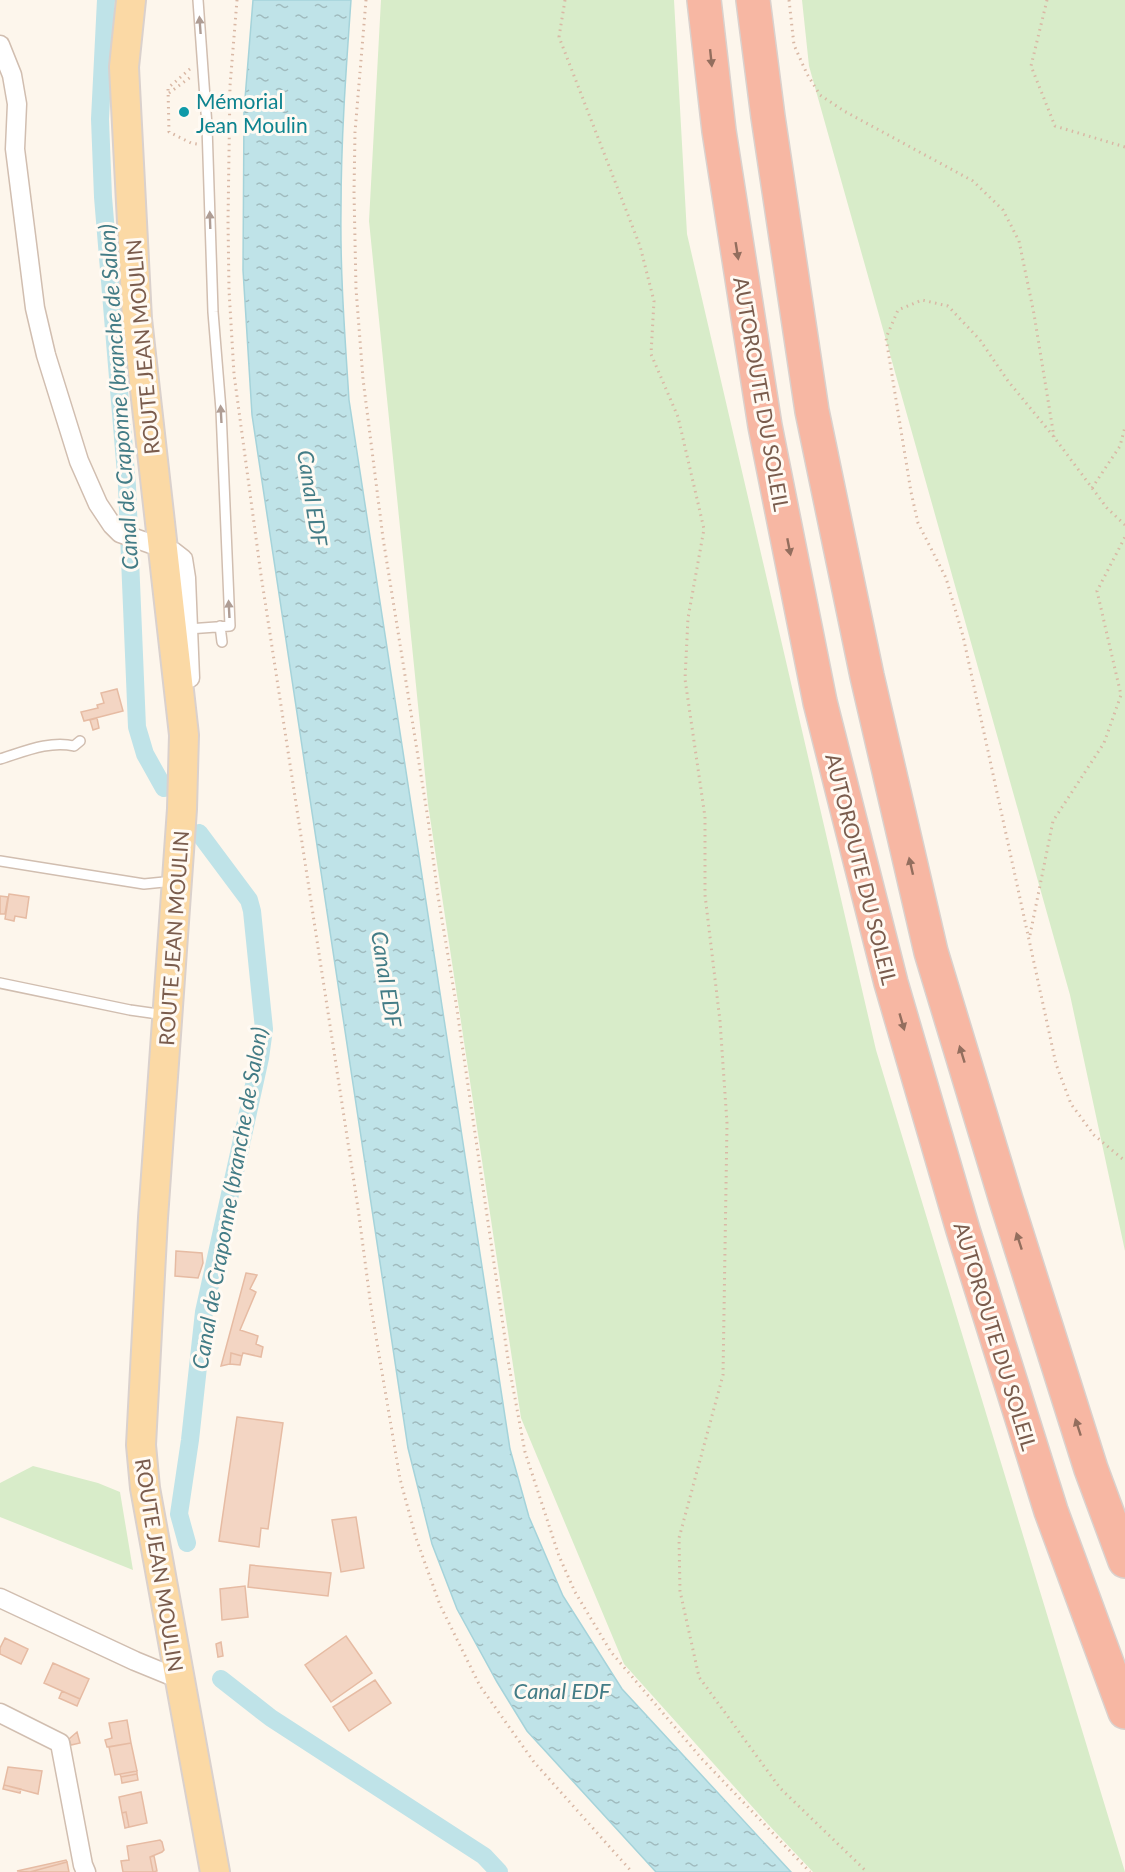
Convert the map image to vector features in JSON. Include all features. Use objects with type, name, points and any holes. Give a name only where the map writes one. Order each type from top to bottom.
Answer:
[{"type":"highway","name":"AUTOROUTE DU SOLEIL","points":[[704,0],[719,131],[765,426],[820,702],[891,983],[963,1230],[1052,1511],[1125,1712]]},
{"type":"highway","points":[[753,0],[812,411],[867,676],[931,952],[1006,1200],[1091,1468],[1125,1561]]},
{"type":"highway","points":[[1091,1468],[1119,1498],[1125,1513]]},
{"type":"main road","name":"ROUTE JEAN MOULIN","points":[[131,0],[124,67],[150,544],[184,735],[177,881],[152,1230],[141,1445],[144,1488],[215,1872]]},
{"type":"street","points":[[0,45],[12,75],[16,104],[15,149],[35,308],[46,355],[79,461],[98,504],[120,533],[174,552],[183,559],[186,578],[192,715],[183,771]]},
{"type":"street","points":[[0,1598],[179,1679]]},
{"type":"street","points":[[0,1713],[60,1743],[85,1868]]},
{"type":"lane","points":[[188,629],[230,626],[221,410],[213,312],[203,66],[198,0]]},
{"type":"lane","points":[[220,626],[222,642]]},
{"type":"lane","points":[[0,759],[28,750],[63,743],[74,746],[80,741]]},
{"type":"lane","points":[[0,861],[144,884],[177,881]]},
{"type":"lane","points":[[0,983],[129,1010],[167,1015]]},
{"type":"path","points":[[237,0],[230,86],[228,210],[229,290],[234,374],[262,587],[358,1208],[371,1307],[400,1479],[416,1538],[440,1605],[480,1686],[534,1762],[632,1872]]},
{"type":"path","points":[[366,0],[355,132],[354,192],[356,289],[363,379],[383,538],[428,819],[509,1366],[525,1452],[559,1556],[575,1592],[611,1652],[702,1759],[810,1872]]},
{"type":"path","points":[[565,0],[559,37],[640,246],[654,301],[651,354],[678,417],[704,529],[688,618],[685,679],[705,817],[705,895],[720,1022],[726,1112],[723,1375],[679,1538],[680,1591],[699,1677],[780,1788],[867,1872]]},
{"type":"path","points":[[789,0],[794,45],[807,74],[820,94],[844,111],[973,181],[1003,210],[1019,241],[1035,314],[1054,437]]},
{"type":"path","points":[[1047,0],[1031,66],[1055,126],[1125,147]]},
{"type":"path","points":[[192,143],[169,132],[168,88],[193,66],[203,66]]},
{"type":"path","points":[[169,93],[192,76]]},
{"type":"path","points":[[1125,525],[1092,489],[1054,437],[1008,381],[980,340],[948,306],[922,300],[898,310],[886,338],[911,492],[918,523],[946,578],[963,636],[1056,1064],[1071,1104],[1094,1135],[1125,1161]]},
{"type":"path","points":[[1092,489],[1120,446],[1125,427]]},
{"type":"path","points":[[1030,937],[1053,821],[1104,743],[1121,695],[1097,591],[1125,537]]},
{"type":"green space","points":[[381,0],[674,0],[687,234],[876,1050],[1125,1872],[813,1872],[624,1664],[521,1418],[428,804],[369,221]]},
{"type":"green space","points":[[802,0],[1125,0],[1125,1251],[1070,995],[809,66]]},
{"type":"green space","points":[[33,1466],[98,1483],[120,1492],[133,1570],[0,1517],[0,1483]]},
{"type":"water","name":"Canal EDF","points":[[253,0],[351,0],[341,209],[342,281],[349,400],[510,1449],[529,1517],[563,1596],[622,1689],[791,1872],[656,1872],[527,1731],[457,1609],[432,1544],[408,1448],[252,415],[243,270],[244,111]]},
{"type":"building","points":[[117,689],[123,711],[84,721],[81,712],[98,708],[97,705],[104,703],[101,693]]},
{"type":"building","points":[[97,718],[99,728],[93,730],[90,720]]},
{"type":"building","points":[[9,894],[29,897],[26,918],[15,916],[14,921],[5,919]]},
{"type":"building","points":[[0,896],[8,897],[5,914],[0,914]]},
{"type":"building","points":[[176,1251],[202,1253],[203,1263],[198,1278],[175,1276]]},
{"type":"building","points":[[246,1273],[257,1275],[250,1289],[256,1292],[240,1330],[258,1336],[256,1344],[263,1347],[261,1357],[231,1353],[230,1364],[221,1366]]},
{"type":"building","points":[[231,1353],[242,1356],[240,1365],[230,1364]]},
{"type":"building","points":[[237,1417],[283,1423],[268,1529],[261,1528],[259,1547],[219,1541]]},
{"type":"building","points":[[356,1517],[364,1568],[341,1572],[332,1520]]},
{"type":"building","points":[[250,1565],[331,1573],[328,1596],[248,1587]]},
{"type":"building","points":[[245,1586],[248,1617],[222,1620],[220,1589]]},
{"type":"building","points":[[346,1636],[372,1673],[331,1702],[305,1665]]},
{"type":"building","points":[[5,1638],[28,1649],[21,1664],[0,1654]]},
{"type":"building","points":[[221,1642],[223,1656],[218,1657],[216,1644]]},
{"type":"building","points":[[53,1663],[89,1679],[80,1699],[44,1683]]},
{"type":"building","points":[[375,1680],[391,1703],[349,1731],[333,1707]]},
{"type":"building","points":[[62,1691],[80,1699],[77,1706],[59,1698]]},
{"type":"building","points":[[127,1720],[131,1743],[107,1747],[105,1740],[112,1738],[109,1723]]},
{"type":"building","points":[[77,1732],[80,1743],[71,1745],[69,1739]]},
{"type":"building","points":[[131,1743],[137,1771],[115,1775],[109,1747]]},
{"type":"building","points":[[8,1767],[42,1771],[38,1794],[4,1785]]},
{"type":"building","points":[[137,1771],[137,1774],[121,1777],[120,1774]]},
{"type":"building","points":[[137,1774],[138,1780],[122,1783],[121,1777]]},
{"type":"building","points":[[4,1785],[21,1789],[20,1793],[3,1789]]},
{"type":"building","points":[[141,1792],[147,1823],[129,1827],[126,1812],[122,1813],[119,1797]]},
{"type":"building","points":[[126,1812],[129,1827],[125,1828],[122,1813]]},
{"type":"building","points":[[160,1840],[164,1850],[150,1857],[153,1872],[123,1872],[121,1861],[129,1860],[127,1846]]},
{"type":"building","points":[[154,1856],[157,1871],[153,1872],[150,1857]]},
{"type":"building","points":[[66,1860],[67,1862],[30,1872],[17,1871]]},
{"type":"building","points":[[67,1862],[69,1872],[30,1872]]},
{"type":"waterway","name":"Canal de Craponne (branche de Salon)","points":[[106,0],[100,119],[103,197],[127,486],[137,727],[145,754],[164,788]]},
{"type":"waterway","name":"Canal de Craponne (branche de Salon)","points":[[187,1543],[179,1514],[190,1440],[204,1312],[260,1058],[264,1029],[249,900],[199,833]]},
{"type":"waterway","name":"Canal de Craponne (branche de Salon)","points":[[221,1679],[271,1718],[484,1856],[499,1872]]},
{"type":"place","name":"Mémorial Jean Moulin","points":[[184,112]]}]
